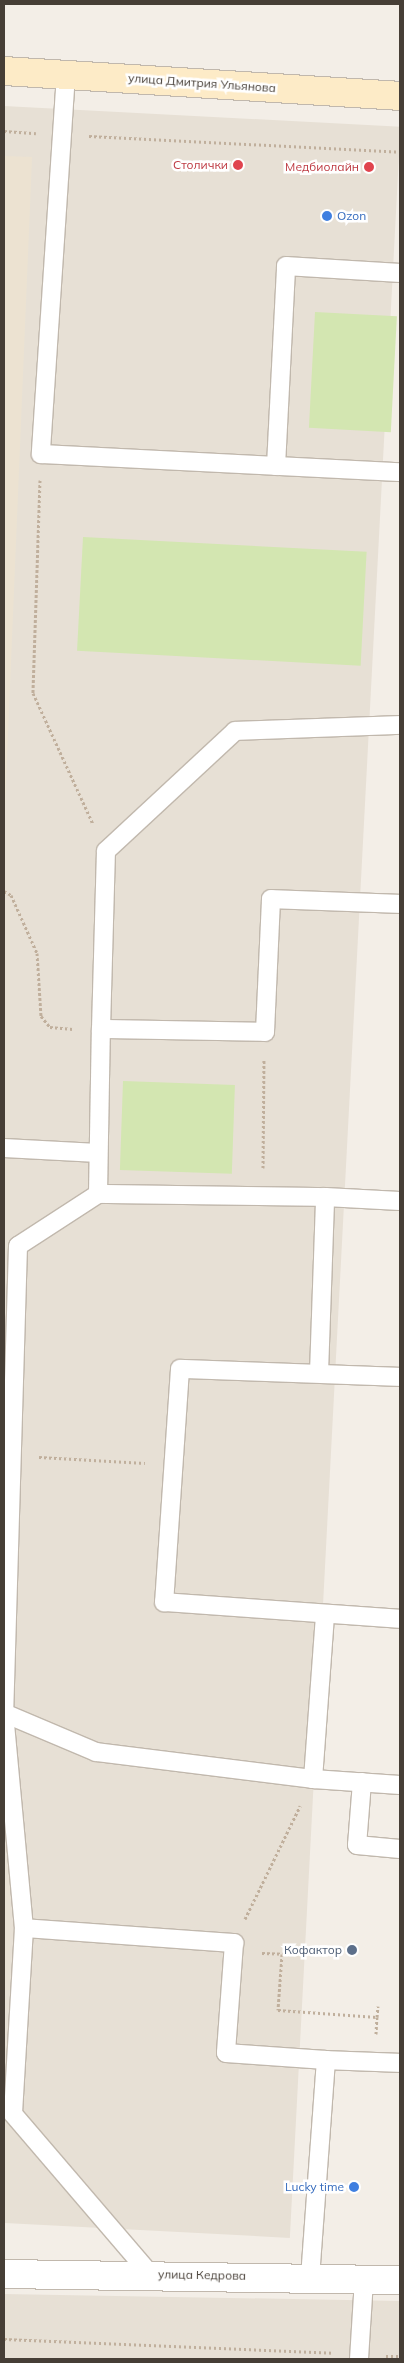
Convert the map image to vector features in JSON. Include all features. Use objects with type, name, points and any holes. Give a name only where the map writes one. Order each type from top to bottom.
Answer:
[{"type":"main road","name":"улица Дмитрия Ульянова","points":[[4,71],[400,96]]},
{"type":"street","name":"улица Кедрова","points":[[4,2274],[310,2276],[400,2280]]},
{"type":"lane","points":[[66,74],[41,454],[400,472]]},
{"type":"lane","points":[[276,466],[286,266],[400,273]]},
{"type":"lane","points":[[98,1194],[106,851],[235,731],[400,725]]},
{"type":"lane","points":[[101,1029],[265,1032],[270,899],[400,904]]},
{"type":"lane","points":[[4,1148],[98,1153]]},
{"type":"lane","points":[[151,2275],[13,2114],[24,1928],[4,1713],[6,1558],[13,1456],[18,1246],[98,1194],[325,1197],[400,1201]]},
{"type":"lane","points":[[319,1373],[325,1197]]},
{"type":"lane","points":[[400,1377],[180,1369],[164,1602],[400,1619]]},
{"type":"lane","points":[[313,1779],[325,1615]]},
{"type":"lane","points":[[4,1713],[96,1752],[313,1779],[400,1786]]},
{"type":"lane","points":[[362,1782],[357,1845],[400,1848]]},
{"type":"lane","points":[[24,1928],[234,1942],[226,2053],[400,2063]]},
{"type":"lane","points":[[310,2276],[326,2060]]},
{"type":"lane","points":[[359,2357],[364,2279]]},
{"type":"path","points":[[4,131],[400,152]]},
{"type":"path","points":[[40,503],[33,693],[106,851]]},
{"type":"path","points":[[4,890],[11,895],[37,954],[41,1016],[50,1028],[71,1029]]},
{"type":"path","points":[[263,1196],[265,1032]]},
{"type":"path","points":[[13,1456],[173,1465]]},
{"type":"path","points":[[234,1942],[313,1779]]},
{"type":"path","points":[[282,1954],[278,2010],[378,2017],[378,2006]]},
{"type":"path","points":[[4,2338],[359,2357],[400,2356]]},
{"type":"shaded area","points":[[4,106],[400,127],[290,2238],[4,2223]]},
{"type":"shaded area","points":[[4,156],[32,157],[4,829]]},
{"type":"shaded area","points":[[4,2294],[400,2301],[399,2359],[4,2359]]},
{"type":"green space","points":[[315,312],[397,316],[391,432],[309,428]]},
{"type":"green space","points":[[83,537],[367,552],[361,666],[77,651]]},
{"type":"green space","points":[[123,1081],[235,1085],[232,1174],[120,1170]]},
{"type":"place","name":"Столички","points":[[238,165]]},
{"type":"place","name":"Медбиолайн","points":[[369,167]]},
{"type":"place","name":"Ozon","points":[[327,216]]},
{"type":"place","name":"Кофактор","points":[[352,1950]]},
{"type":"place","name":"Lucky time","points":[[354,2187]]}]
